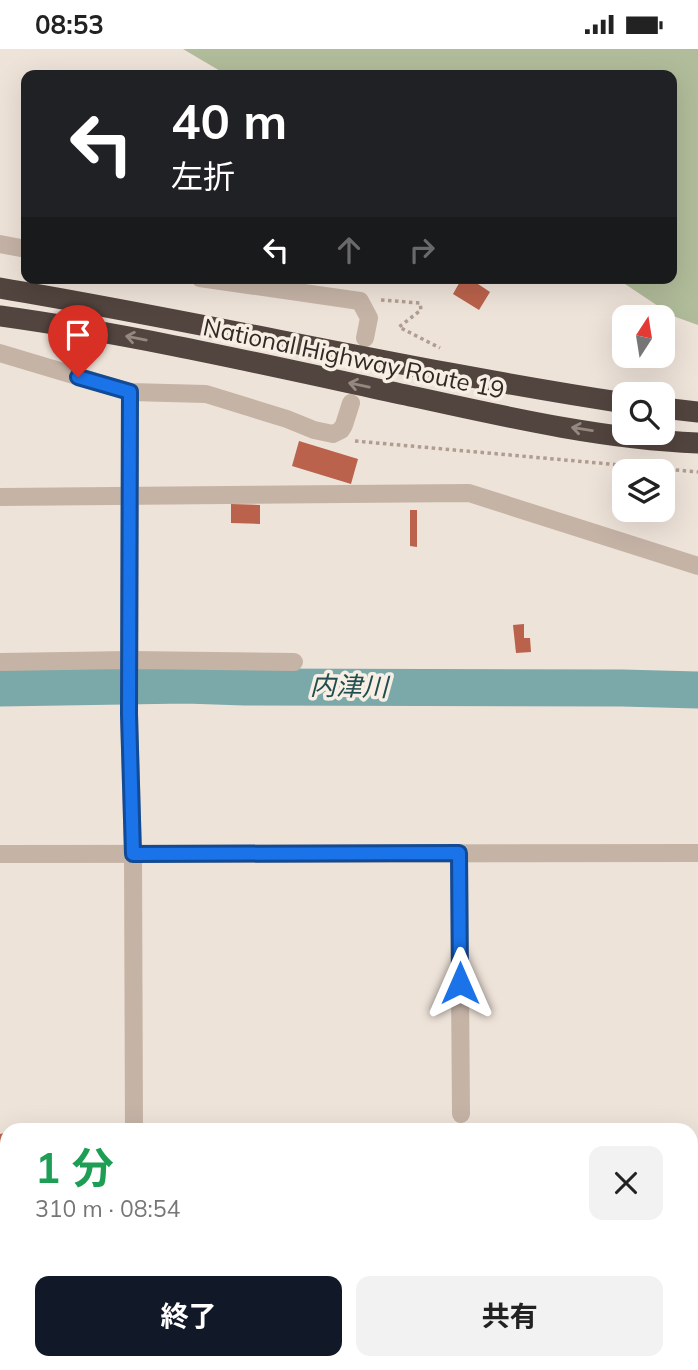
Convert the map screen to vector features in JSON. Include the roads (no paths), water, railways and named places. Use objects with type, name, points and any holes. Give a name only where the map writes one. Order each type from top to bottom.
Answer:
[{"type":"highway","name":"National Highway Route 19","points":[[0,288],[135,311],[500,384],[612,401]]},
{"type":"highway","name":"National Highway Route 19","points":[[0,316],[96,330],[509,418],[659,442],[698,443]]},
{"type":"highway","points":[[675,409],[698,412]]},
{"type":"street","points":[[0,244],[21,248]]},
{"type":"street","points":[[246,284],[360,301],[369,318],[365,338]]},
{"type":"street","points":[[0,353],[130,392],[206,394],[286,419],[314,431],[333,434],[344,425],[351,403]]},
{"type":"street","points":[[130,392],[134,1123]]},
{"type":"street","points":[[0,497],[468,493],[698,566]]},
{"type":"street","points":[[0,662],[294,662]]},
{"type":"street","points":[[459,853],[461,1114]]},
{"type":"street","points":[[0,854],[698,853]]},
{"type":"waterway","name":"内津川","points":[[0,688],[186,685],[698,690]]}]
